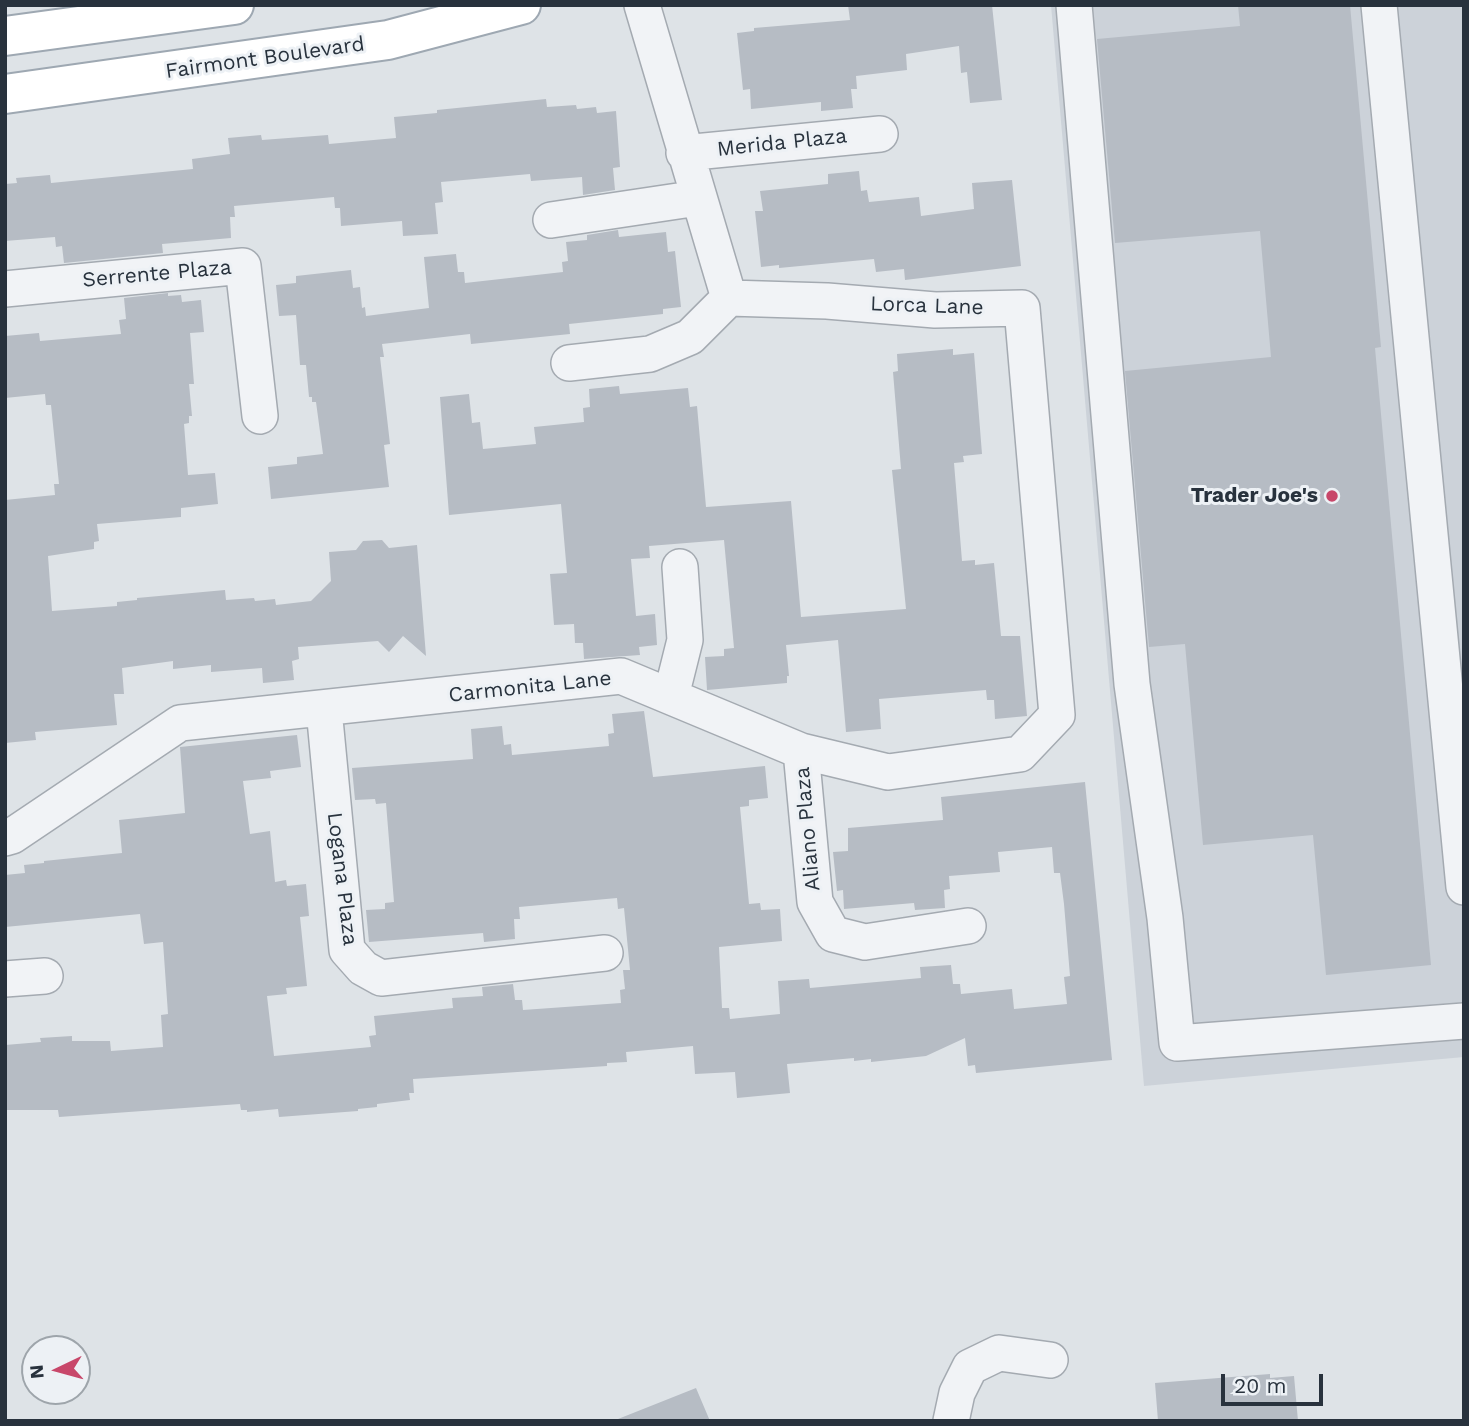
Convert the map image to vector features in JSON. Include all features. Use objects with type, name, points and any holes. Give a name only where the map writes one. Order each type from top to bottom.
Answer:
[{"type":"main road","points":[[5,36],[234,5]]},
{"type":"main road","name":"Fairmont Boulevard","points":[[5,94],[388,40],[521,5]]},
{"type":"street","points":[[569,363],[650,354],[690,337],[729,298],[642,5]]},
{"type":"street","points":[[1074,5],[1132,684],[1165,918],[1177,1043],[1464,1021]]},
{"type":"street","points":[[1379,5],[1464,887]]},
{"type":"street","name":"Merida Plaza","points":[[684,153],[880,134]]},
{"type":"street","points":[[551,220],[698,198]]},
{"type":"street","name":"Serrente Plaza","points":[[5,289],[243,266],[260,416]]},
{"type":"street","name":"Lorca Lane","points":[[729,298],[827,301],[935,310],[1021,308],[1057,715]]},
{"type":"street","points":[[671,696],[685,640],[680,567]]},
{"type":"street","name":"Carmonita Lane","points":[[5,838],[12,836],[180,723],[621,677],[801,751],[888,772],[1020,754],[1057,715]]},
{"type":"street","name":"Logana Plaza","points":[[324,709],[347,950],[363,968],[381,978],[605,953]]},
{"type":"street","name":"Aliano Plaza","points":[[801,751],[815,902],[832,934],[865,942],[968,926]]},
{"type":"street","points":[[5,979],[46,976]]},
{"type":"street","points":[[951,1421],[957,1394],[970,1367],[999,1353],[1050,1360]]},
{"type":"shaded area","points":[[1051,5],[1464,5],[1464,1057],[1144,1086]]},
{"type":"building","points":[[848,5],[992,5],[1002,100],[970,103],[967,72],[961,73],[959,46],[906,54],[907,70],[856,76],[857,89],[851,89],[853,108],[821,111],[821,102],[751,109],[750,89],[743,90],[737,33],[754,31],[754,28],[850,20]]},
{"type":"building","points":[[1238,5],[1350,5],[1381,347],[1375,348],[1431,965],[1326,975],[1313,835],[1203,845],[1185,644],[1149,647],[1125,371],[1271,357],[1260,231],[1115,243],[1097,39],[1240,26]]},
{"type":"building","points":[[546,99],[547,107],[576,105],[577,109],[596,107],[597,113],[616,111],[620,167],[613,168],[615,190],[583,195],[582,177],[531,181],[530,174],[441,182],[443,202],[435,203],[438,234],[403,236],[402,221],[341,226],[340,208],[335,208],[334,197],[234,206],[235,217],[230,217],[231,238],[162,244],[163,253],[64,263],[62,246],[56,247],[55,237],[5,241],[5,184],[17,183],[16,178],[50,175],[51,183],[193,169],[192,159],[230,154],[228,138],[261,135],[262,140],[328,135],[329,144],[396,138],[394,117]]},
{"type":"building","points":[[859,171],[861,191],[867,190],[869,202],[919,197],[921,216],[974,209],[972,183],[1012,180],[1021,266],[905,280],[904,269],[876,272],[874,259],[779,268],[779,265],[761,267],[755,211],[763,211],[760,191],[828,184],[828,174]]},
{"type":"building","points":[[618,230],[619,237],[666,232],[668,252],[675,251],[681,307],[663,309],[663,314],[569,324],[570,334],[471,344],[470,334],[382,344],[384,357],[380,357],[390,444],[384,445],[389,487],[271,499],[268,467],[297,464],[297,457],[323,454],[316,402],[312,402],[312,397],[309,397],[306,365],[300,365],[296,315],[279,316],[276,285],[296,283],[296,276],[351,270],[353,288],[360,287],[362,308],[365,307],[366,316],[429,308],[424,257],[456,254],[458,272],[464,272],[465,283],[563,272],[562,262],[568,261],[566,242],[587,240],[587,235]]},
{"type":"building","points":[[168,293],[168,296],[181,295],[182,302],[201,300],[204,332],[190,333],[194,384],[189,384],[192,416],[189,416],[189,423],[184,424],[188,475],[215,473],[218,504],[181,508],[181,517],[97,524],[99,541],[94,542],[94,549],[48,556],[52,611],[117,606],[117,602],[137,598],[225,590],[226,600],[275,599],[276,605],[311,601],[331,581],[329,552],[356,550],[363,541],[382,540],[389,548],[417,545],[426,656],[403,636],[389,652],[378,641],[298,647],[299,659],[292,661],[294,680],[263,683],[262,668],[211,672],[211,665],[173,669],[173,661],[122,668],[124,694],[114,694],[117,725],[35,732],[36,740],[5,743],[5,500],[55,495],[54,484],[59,484],[51,405],[46,405],[45,394],[5,398],[5,336],[39,333],[40,341],[121,334],[119,320],[126,319],[124,298]]},
{"type":"building","points":[[953,349],[953,355],[974,353],[982,454],[963,456],[964,462],[954,463],[962,561],[975,560],[975,565],[994,563],[1001,636],[1020,636],[1027,716],[995,719],[994,700],[987,700],[986,690],[879,699],[881,729],[846,732],[838,640],[786,645],[789,676],[787,683],[707,690],[705,657],[724,656],[724,649],[734,648],[724,540],[649,546],[650,558],[631,559],[636,616],[655,614],[657,645],[639,647],[640,655],[584,659],[583,643],[575,643],[574,624],[554,625],[550,574],[567,573],[561,504],[449,515],[440,397],[469,394],[472,423],[480,422],[483,449],[536,444],[534,427],[584,422],[583,408],[590,407],[589,389],[619,386],[620,394],[688,388],[690,407],[697,406],[706,507],[791,501],[801,617],[906,609],[892,470],[901,469],[893,372],[898,371],[897,354]]},
{"type":"building","points":[[644,711],[653,777],[765,766],[768,798],[749,800],[749,806],[740,807],[749,904],[760,903],[761,910],[780,909],[782,941],[719,947],[722,1008],[729,1008],[730,1019],[780,1014],[778,981],[809,979],[810,988],[921,978],[920,967],[951,965],[953,984],[960,984],[961,994],[1012,989],[1014,1009],[1067,1004],[1064,977],[1070,976],[1064,904],[1060,873],[1054,873],[1052,847],[998,852],[1000,872],[949,876],[950,889],[944,890],[945,908],[915,910],[914,903],[844,909],[843,890],[837,891],[833,852],[848,851],[848,828],[943,820],[941,797],[1085,782],[1112,1060],[976,1073],[975,1065],[968,1066],[965,1038],[926,1056],[871,1062],[871,1059],[854,1061],[854,1058],[787,1064],[790,1093],[737,1098],[735,1072],[695,1074],[693,1046],[626,1052],[627,1062],[607,1063],[607,1066],[413,1079],[414,1093],[409,1093],[410,1100],[377,1104],[377,1107],[358,1111],[279,1117],[278,1109],[247,1112],[241,1110],[240,1104],[59,1117],[58,1110],[7,1110],[5,1045],[41,1042],[40,1038],[72,1036],[72,1041],[110,1041],[111,1051],[163,1047],[161,1015],[168,1014],[163,942],[144,944],[140,914],[5,927],[5,875],[25,873],[24,865],[44,861],[122,853],[119,820],[185,813],[180,747],[297,735],[301,767],[270,771],[271,778],[243,781],[250,834],[270,831],[275,882],[286,880],[287,886],[306,884],[309,916],[300,917],[307,986],[286,988],[287,994],[267,996],[274,1056],[371,1047],[369,1036],[376,1035],[374,1016],[453,1008],[452,998],[483,996],[482,987],[513,984],[515,1000],[522,1000],[523,1010],[621,1003],[620,990],[625,989],[623,970],[630,970],[624,908],[618,909],[617,898],[519,907],[520,919],[514,919],[515,939],[484,942],[483,933],[369,942],[366,910],[385,909],[385,903],[394,902],[386,803],[376,804],[375,799],[355,800],[352,768],[473,759],[471,729],[502,726],[504,745],[511,744],[512,755],[609,746],[608,734],[614,733],[612,714]]},
{"type":"building","points":[[1270,1374],[1270,1378],[1294,1376],[1298,1421],[1158,1421],[1155,1383]]},
{"type":"building","points":[[696,1388],[710,1421],[618,1421],[618,1419]]},
{"type":"place","name":"Trader Joe's","points":[[1332,496]]}]
